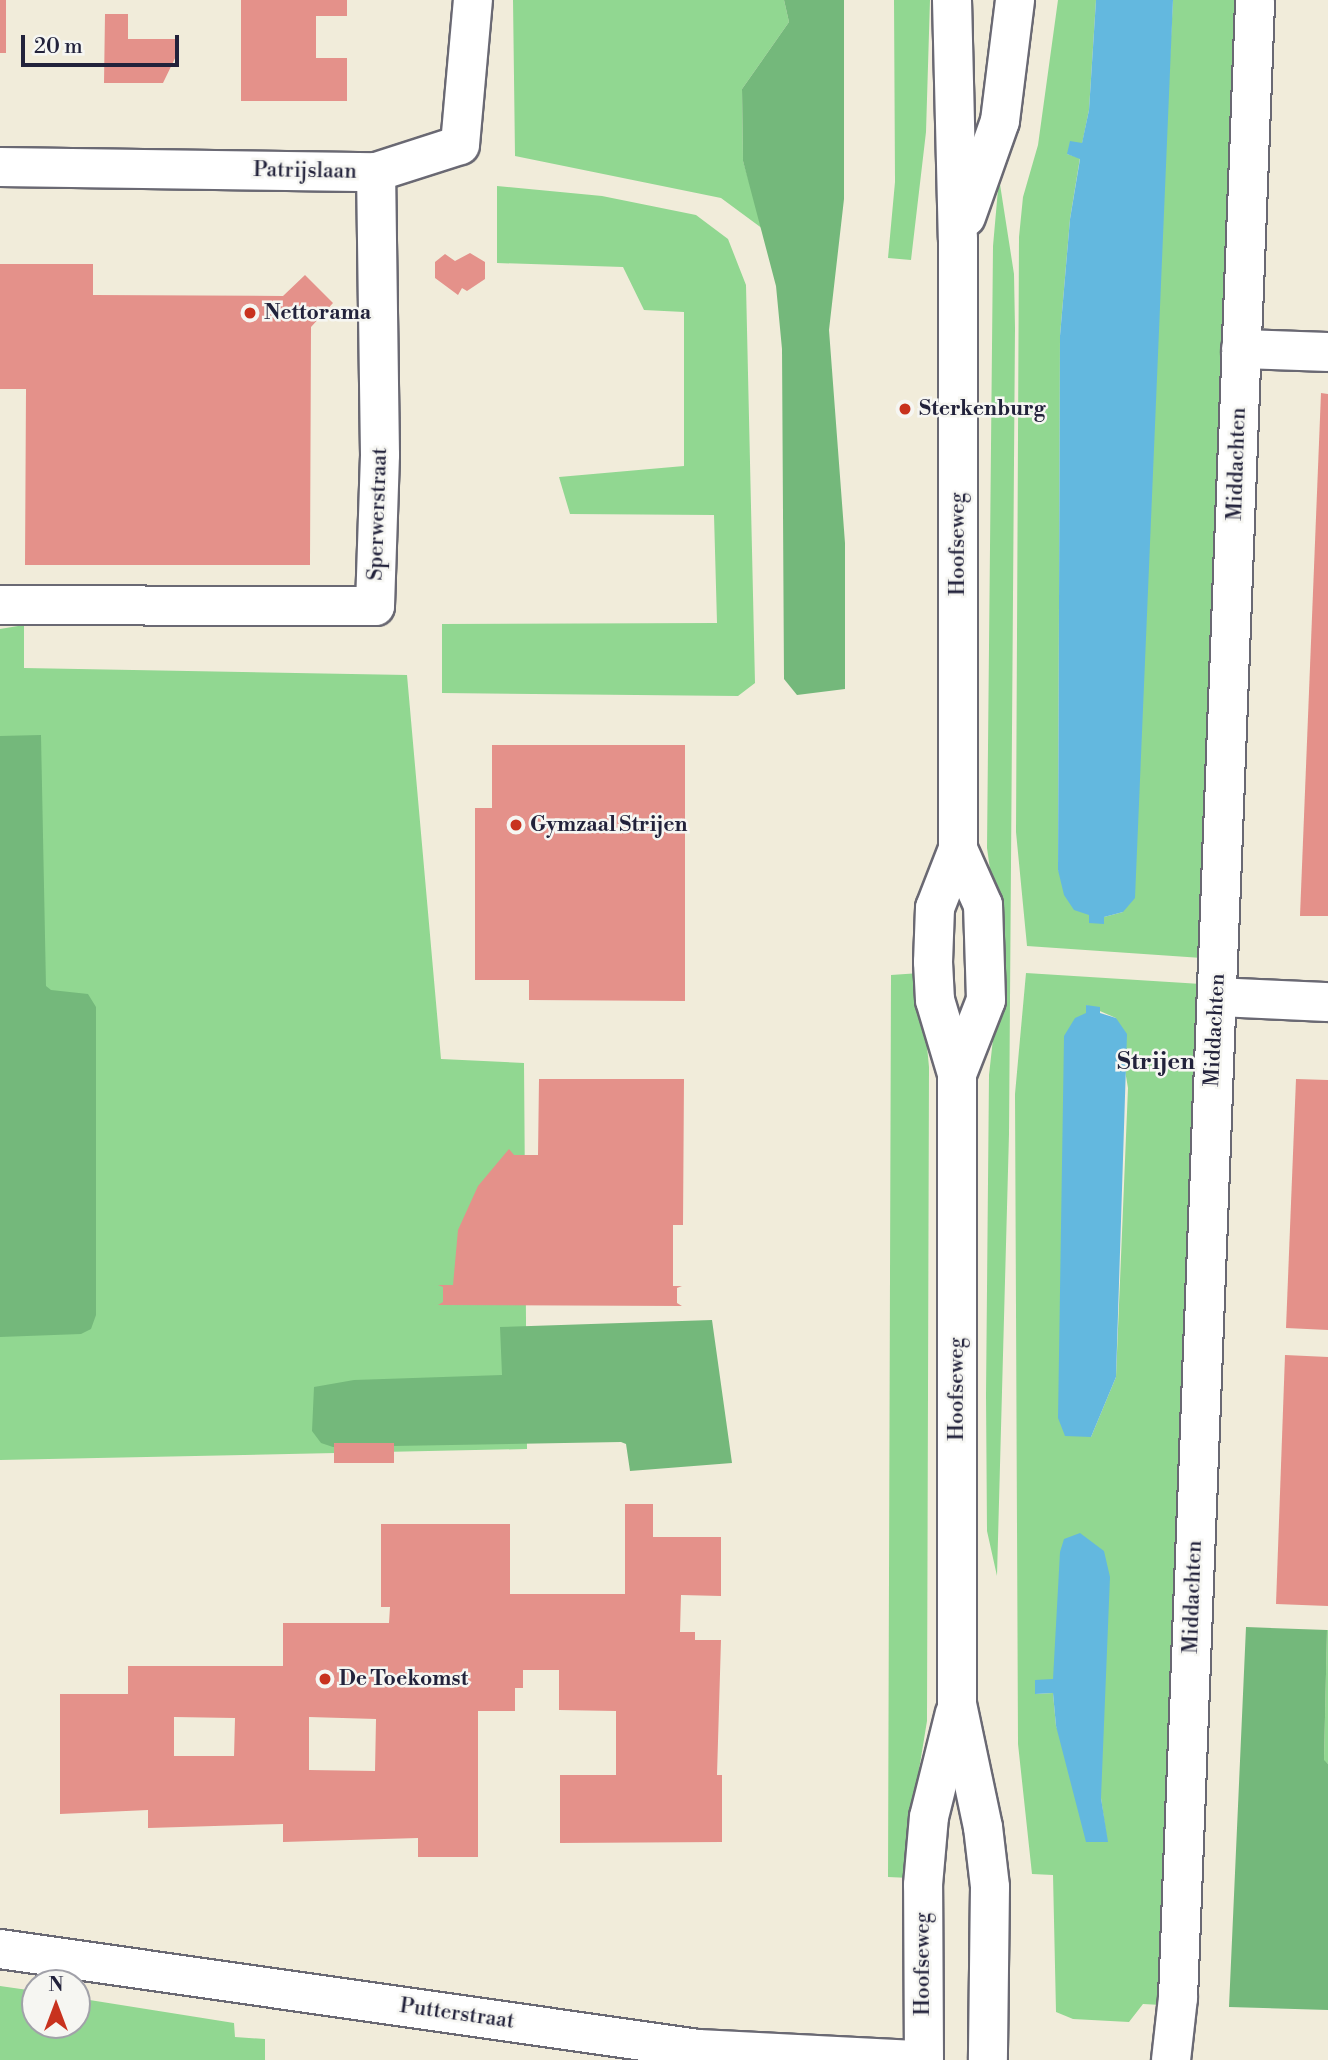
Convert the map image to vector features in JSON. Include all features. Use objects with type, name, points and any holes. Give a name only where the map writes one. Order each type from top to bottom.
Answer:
[{"type":"street","name":"Patrijslaan","points":[[0,167],[376,172],[460,145],[472,0]]},
{"type":"street","name":"Hoofseweg","points":[[952,0],[958,239],[958,849],[935,908],[933,962],[935,1000],[957,1074],[957,1704],[983,1827],[990,1887],[988,2060]]},
{"type":"street","name":"Hoofseweg","points":[[958,239],[1000,121],[1015,0]]},
{"type":"street","name":"Middachten","points":[[1171,2060],[1178,1998],[1255,0]]},
{"type":"street","name":"Sperwerstraat","points":[[0,605],[375,606],[380,455],[376,172]]},
{"type":"street","points":[[1241,349],[1328,352]]},
{"type":"street","name":"Hoofseweg","points":[[957,1074],[986,1000],[983,905],[958,849]]},
{"type":"street","points":[[1217,997],[1328,1002]]},
{"type":"street","name":"Hoofseweg","points":[[924,2060],[923,1885],[929,1817],[957,1704]]},
{"type":"street","name":"Putterstraat","points":[[0,1950],[698,2049],[916,2060]]},
{"type":"green space","points":[[513,0],[784,0],[789,22],[742,89],[743,161],[763,229],[721,198],[515,156]]},
{"type":"green space","points":[[784,0],[844,0],[844,199],[829,330],[845,543],[845,689],[797,695],[784,679],[782,349],[776,286],[743,161],[742,89],[789,22]]},
{"type":"green space","points":[[894,0],[930,0],[926,132],[911,260],[888,258],[895,182]]},
{"type":"green space","points":[[1058,0],[1096,0],[1089,110],[1082,144],[1067,154],[1080,158],[1070,219],[1060,336],[1058,870],[1090,915],[1104,923],[1104,917],[1123,912],[1173,0],[1241,0],[1202,958],[1027,946],[1016,832],[1019,237],[1023,197],[1038,145]]},
{"type":"green space","points":[[999,178],[1014,274],[1015,328],[1009,1134],[997,1576],[987,1531],[986,1395],[989,1075],[996,1012],[996,912],[987,848],[993,246]]},
{"type":"green space","points":[[497,186],[602,196],[696,215],[728,239],[746,285],[755,683],[738,696],[442,693],[442,624],[717,623],[714,515],[570,514],[559,477],[684,466],[684,312],[644,310],[623,267],[497,263]]},
{"type":"green space","points":[[24,625],[24,668],[407,675],[441,1059],[524,1063],[527,1449],[0,1460],[0,629]]},
{"type":"green space","points":[[41,735],[46,986],[51,990],[88,994],[96,1007],[96,1315],[91,1329],[81,1334],[0,1337],[0,736]]},
{"type":"green space","points":[[920,973],[929,1067],[927,1721],[915,1794],[910,1878],[888,1877],[891,975]]},
{"type":"green space","points":[[1026,973],[1201,984],[1161,2005],[1143,2004],[1129,2022],[1073,2019],[1056,2012],[1053,1875],[1032,1874],[1018,1744],[1015,1094]],"holes":[[[1086,1005],[1116,1018],[1128,1088],[1116,1377],[1091,1437]],[[1035,1680],[1053,1680],[1101,1798],[1107,1841],[1056,1726],[1053,1693],[1035,1694]]]},
{"type":"green space","points":[[712,1320],[732,1463],[630,1471],[626,1444],[621,1442],[333,1447],[321,1443],[312,1431],[314,1387],[354,1380],[502,1375],[500,1327]]},
{"type":"green space","points":[[1246,1627],[1327,1630],[1324,1760],[1328,1764],[1328,2010],[1229,2007]]},
{"type":"green space","points":[[1328,1630],[1328,1764],[1324,1761]]},
{"type":"green space","points":[[0,1986],[21,1989],[21,2039],[91,2039],[91,2000],[234,2023],[235,2037],[265,2039],[265,2060],[0,2060]]},
{"type":"water","points":[[1096,0],[1173,0],[1135,898],[1123,912],[1104,917],[1104,924],[1089,923],[1089,915],[1074,910],[1064,895],[1058,870],[1060,336],[1070,219],[1080,159],[1067,154],[1070,141],[1082,143],[1089,110]]},
{"type":"water","points":[[1086,1005],[1100,1007],[1100,1013],[1116,1018],[1127,1034],[1116,1377],[1091,1437],[1065,1436],[1058,1418],[1064,1036],[1075,1018],[1086,1013]]},
{"type":"water","points":[[1080,1533],[1104,1551],[1110,1577],[1101,1798],[1108,1842],[1086,1842],[1056,1726],[1053,1693],[1035,1694],[1035,1680],[1053,1679],[1060,1552],[1064,1539]]},
{"type":"building","points":[[0,0],[6,0],[6,53],[0,53]]},
{"type":"building","points":[[241,0],[347,0],[347,16],[316,16],[316,58],[347,58],[347,101],[241,101]]},
{"type":"building","points":[[105,14],[128,14],[128,39],[179,39],[179,50],[163,83],[104,83]]},
{"type":"building","points":[[470,253],[485,262],[485,279],[467,291],[462,288],[458,295],[435,278],[435,262],[445,254],[455,261]]},
{"type":"building","points":[[0,264],[93,264],[93,295],[283,296],[305,275],[333,303],[311,327],[310,565],[25,565],[26,389],[0,389]]},
{"type":"building","points":[[1321,393],[1328,394],[1328,916],[1300,916]]},
{"type":"building","points":[[492,745],[685,745],[685,1001],[529,1000],[529,980],[475,980],[475,808],[492,808]]},
{"type":"building","points":[[539,1079],[684,1079],[683,1225],[673,1225],[673,1286],[682,1286],[677,1288],[677,1303],[682,1306],[438,1305],[443,1302],[443,1287],[438,1285],[453,1285],[458,1230],[478,1186],[509,1149],[514,1155],[538,1155]]},
{"type":"building","points":[[1296,1079],[1328,1080],[1328,1330],[1286,1328]]},
{"type":"building","points":[[1285,1355],[1328,1357],[1328,1606],[1276,1604]]},
{"type":"building","points":[[334,1443],[394,1443],[394,1463],[334,1463]]},
{"type":"building","name":"De Toekomst","points":[[625,1504],[653,1504],[653,1537],[721,1537],[721,1596],[681,1595],[680,1632],[695,1632],[695,1640],[721,1640],[717,1775],[722,1775],[722,1842],[560,1843],[560,1775],[616,1775],[616,1711],[559,1710],[559,1670],[523,1670],[523,1688],[515,1688],[515,1711],[478,1711],[478,1857],[418,1857],[418,1838],[283,1842],[283,1824],[148,1828],[148,1810],[60,1814],[60,1694],[128,1694],[128,1666],[283,1666],[283,1623],[389,1623],[390,1607],[381,1607],[381,1524],[510,1524],[510,1594],[625,1594]],"holes":[[[174,1717],[235,1718],[234,1756],[174,1756]],[[309,1717],[376,1719],[375,1771],[309,1770]]]},
{"type":"place","name":"Nettorama","points":[[250,313]]},
{"type":"place","name":"Sterkenburg","points":[[905,409]]},
{"type":"place","name":"Gymzaal Strijen","points":[[516,825]]},
{"type":"place","name":"De Toekomst","points":[[325,1679]]},
{"type":"district","name":"Strijen","points":[[1156,1063]]}]
